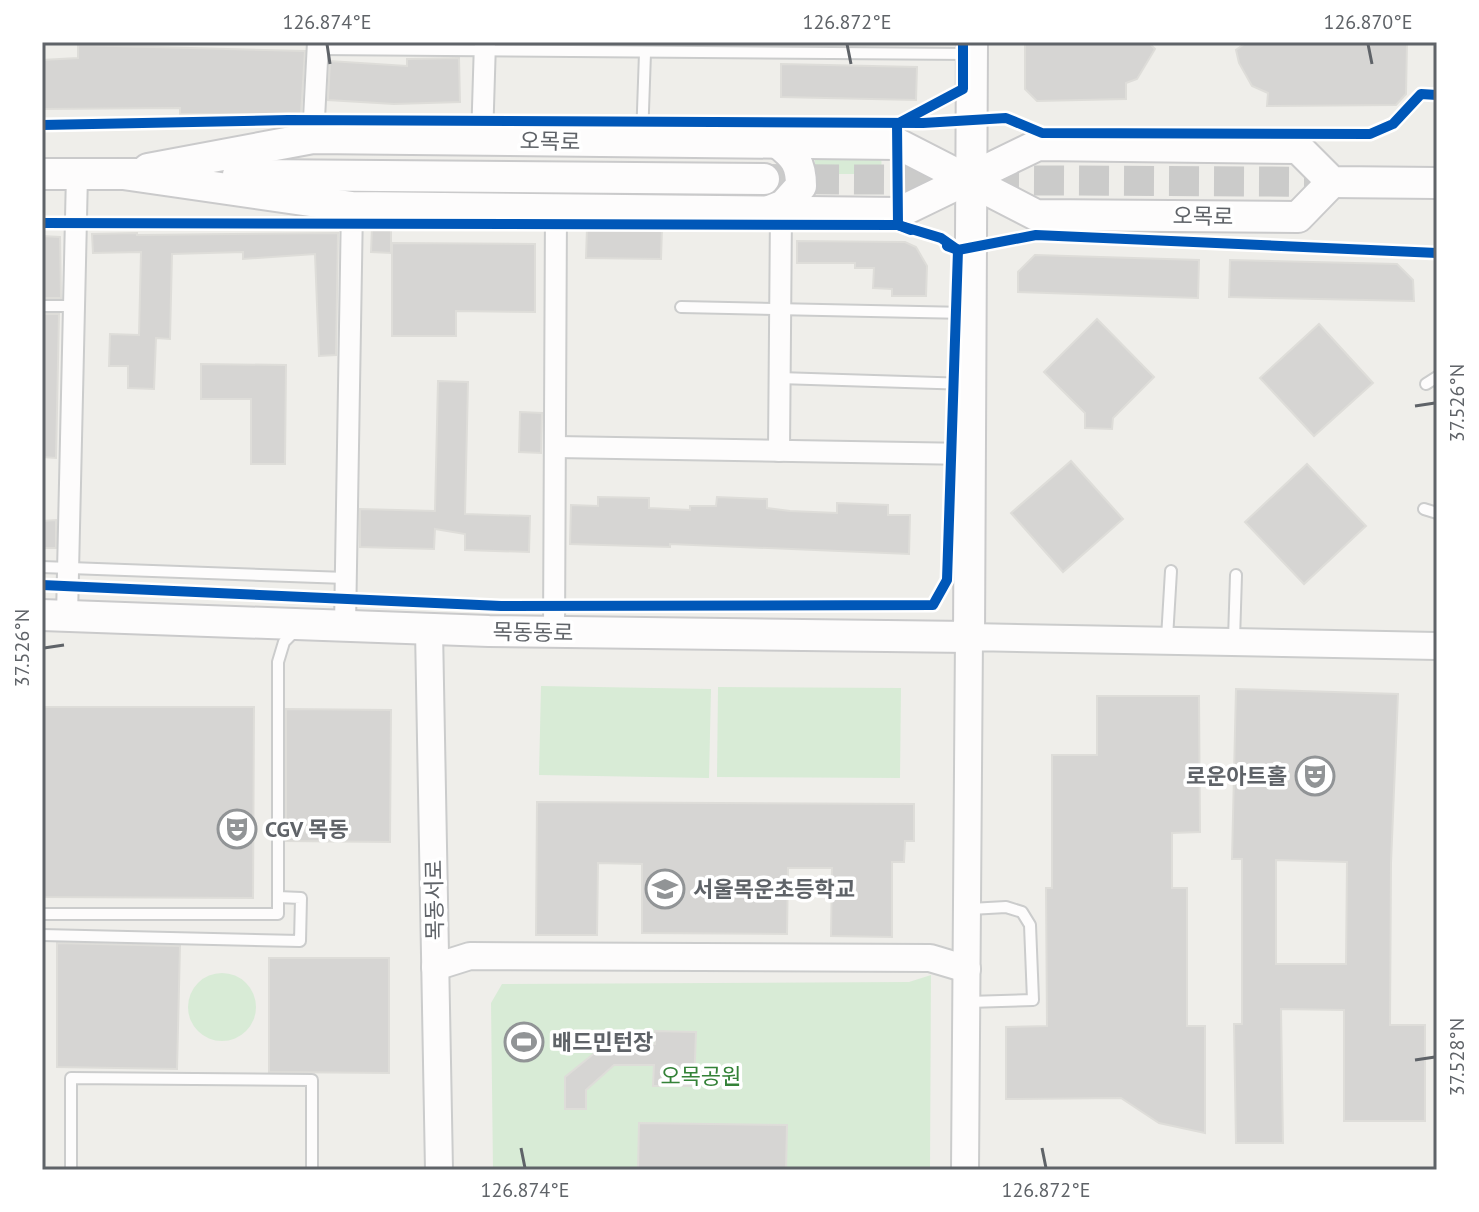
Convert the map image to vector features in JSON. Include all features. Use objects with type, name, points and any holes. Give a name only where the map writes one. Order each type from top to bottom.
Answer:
[{"type":"main road","points":[[969,637],[972,48]]},
{"type":"main road","name":"오목로","points":[[123,174],[313,138],[898,144],[972,180],[1036,215],[1298,217],[1332,182],[1298,148],[1038,145],[972,180],[898,213],[352,207],[123,174]]},
{"type":"main road","points":[[774,212],[801,186],[801,168],[793,155],[778,143]]},
{"type":"main road","name":"오목로","points":[[42,174],[764,179]]},
{"type":"main road","points":[[1332,182],[1437,183]]},
{"type":"main road","name":"목동동로","points":[[50,617],[554,633],[969,637]]},
{"type":"street","points":[[313,138],[318,46]]},
{"type":"street","points":[[482,140],[485,47]]},
{"type":"street","points":[[50,617],[68,568],[77,174]]},
{"type":"street","points":[[345,626],[352,207]]},
{"type":"street","points":[[554,633],[556,209]]},
{"type":"street","points":[[774,212],[779,310],[779,451]]},
{"type":"street","points":[[557,447],[970,454]]},
{"type":"street","name":"목동서로","points":[[429,630],[436,1163]]},
{"type":"street","points":[[965,1170],[969,637],[1437,646]]},
{"type":"street","points":[[435,967],[470,956],[930,958],[967,969]]},
{"type":"lane","points":[[318,46],[485,47],[645,53],[765,48],[972,48]]},
{"type":"lane","points":[[642,142],[645,53]]},
{"type":"lane","points":[[42,306],[72,306]]},
{"type":"lane","points":[[681,307],[970,314]]},
{"type":"lane","points":[[1426,384],[1437,377]]},
{"type":"lane","points":[[779,378],[970,385]]},
{"type":"lane","points":[[1424,509],[1437,513]]},
{"type":"lane","points":[[42,567],[346,578]]},
{"type":"lane","points":[[1167,640],[1171,571]]},
{"type":"lane","points":[[1234,642],[1236,575]]},
{"type":"lane","points":[[42,914],[278,914],[278,662],[284,642],[302,625]]},
{"type":"lane","points":[[42,935],[300,941],[301,898],[278,897]]},
{"type":"lane","points":[[966,1002],[1033,1000],[1030,925],[1022,912],[1006,907],[967,909]]},
{"type":"lane","points":[[71,1170],[71,1078],[312,1080],[312,1170]]},
{"type":"green space","points":[[882,148],[881,174],[816,174],[814,153]]},
{"type":"green space","points":[[541,686],[711,689],[709,778],[539,775]]},
{"type":"green space","points":[[718,687],[901,688],[900,778],[717,777]]},
{"type":"green space","points":[[222,973],[246,983],[256,1007],[246,1031],[222,1041],[198,1031],[188,1007],[198,983]]},
{"type":"green space","name":"오목공원","points":[[931,975],[930,1170],[493,1170],[491,1003],[502,984],[909,982]]},
{"type":"building","points":[[1025,42],[1148,42],[1155,49],[1137,79],[1126,83],[1126,99],[1037,101],[1025,89]]},
{"type":"building","points":[[1247,42],[1407,42],[1406,94],[1396,105],[1267,106],[1268,93],[1252,86],[1239,63],[1236,50]]},
{"type":"building","points":[[78,45],[305,51],[301,114],[180,114],[180,108],[42,109],[42,60],[78,58]]},
{"type":"building","points":[[459,58],[460,102],[394,104],[328,100],[330,61],[407,66],[407,59]]},
{"type":"building","points":[[781,64],[917,67],[916,100],[781,97]]},
{"type":"building","points":[[372,227],[391,228],[391,253],[371,252]]},
{"type":"building","points":[[587,228],[662,228],[661,259],[586,258]]},
{"type":"building","points":[[338,233],[336,355],[319,356],[315,254],[243,259],[243,252],[172,254],[170,339],[156,338],[154,389],[128,388],[128,366],[109,366],[110,334],[139,335],[141,252],[93,253],[92,234]]},
{"type":"building","points":[[42,236],[60,237],[61,298],[42,298]]},
{"type":"building","points":[[797,241],[905,242],[916,247],[927,266],[926,296],[892,296],[892,289],[873,288],[874,268],[855,268],[855,263],[797,263]]},
{"type":"building","points":[[392,243],[535,244],[535,312],[456,311],[456,336],[392,336]]},
{"type":"building","points":[[1035,255],[1199,260],[1198,298],[1018,292],[1018,272]]},
{"type":"building","points":[[1230,260],[1397,264],[1413,280],[1414,301],[1229,297]]},
{"type":"building","points":[[42,314],[59,314],[56,458],[42,457]]},
{"type":"building","points":[[1097,319],[1154,377],[1113,418],[1112,429],[1085,428],[1085,413],[1044,372]]},
{"type":"building","points":[[1319,324],[1373,383],[1314,436],[1260,378]]},
{"type":"building","points":[[201,364],[286,365],[285,464],[251,464],[251,399],[201,399]]},
{"type":"building","points":[[438,381],[468,382],[465,514],[530,516],[529,552],[465,550],[465,534],[435,529],[434,549],[360,547],[360,509],[435,511]]},
{"type":"building","points":[[520,412],[542,413],[541,453],[519,452]]},
{"type":"building","points":[[1071,461],[1123,519],[1063,572],[1011,513]]},
{"type":"building","points":[[1307,464],[1366,526],[1304,584],[1245,522]]},
{"type":"building","points":[[598,497],[649,498],[649,508],[690,510],[690,506],[716,506],[717,497],[767,499],[767,508],[790,511],[837,513],[837,503],[888,505],[888,515],[910,515],[909,554],[670,544],[670,547],[570,544],[571,505],[598,506]]},
{"type":"building","points":[[56,520],[56,548],[42,548],[42,521]]},
{"type":"building","points":[[1236,689],[1398,694],[1391,863],[1390,1025],[1425,1025],[1425,1121],[1344,1121],[1344,1010],[1281,1009],[1283,1143],[1236,1143],[1234,1024],[1242,1024],[1242,859],[1232,859]],"holes":[[[1276,860],[1347,862],[1346,964],[1276,964]]]},
{"type":"building","points":[[1097,696],[1199,696],[1200,832],[1172,833],[1172,888],[1187,888],[1187,1026],[1205,1026],[1205,1133],[1159,1123],[1121,1098],[1006,1099],[1006,1027],[1047,1026],[1046,888],[1052,888],[1052,755],[1097,755]]},
{"type":"building","points":[[42,707],[254,707],[253,898],[42,897]]},
{"type":"building","points":[[286,709],[391,710],[390,842],[286,841]]},
{"type":"building","points":[[537,802],[914,804],[914,841],[905,841],[904,862],[892,862],[892,937],[831,936],[832,868],[788,868],[787,934],[642,933],[642,864],[598,863],[597,935],[536,935]]},
{"type":"building","points":[[57,943],[180,946],[177,1069],[57,1067]]},
{"type":"building","points":[[269,958],[389,958],[389,1073],[269,1072]]},
{"type":"building","points":[[655,1031],[696,1032],[694,1086],[653,1086],[654,1065],[614,1065],[586,1090],[586,1109],[565,1109],[565,1077],[607,1043],[655,1044]]},
{"type":"building","points":[[639,1123],[787,1125],[786,1170],[638,1170]]},
{"type":"tunnel","points":[[764,179],[1351,182]]},
{"type":"cycle path","points":[[901,122],[963,89],[963,42]]},
{"type":"cycle path","points":[[42,125],[288,120],[923,123],[1006,118],[1042,133],[1370,134],[1393,124],[1421,94],[1437,95]]},
{"type":"cycle path","points":[[42,585],[501,606],[933,605],[947,580],[958,250],[941,238],[898,225],[897,123]]},
{"type":"cycle path","points":[[42,223],[898,225],[911,230]]},
{"type":"cycle path","points":[[947,246],[958,250],[1036,235],[1437,253]]},
{"type":"place","name":"로운아트홀","points":[[1315,776]]},
{"type":"place","name":"CGV 목동","points":[[237,829]]},
{"type":"place","name":"서울목운초등학교","points":[[665,889]]},
{"type":"place","name":"배드민턴장","points":[[524,1042]]}]
